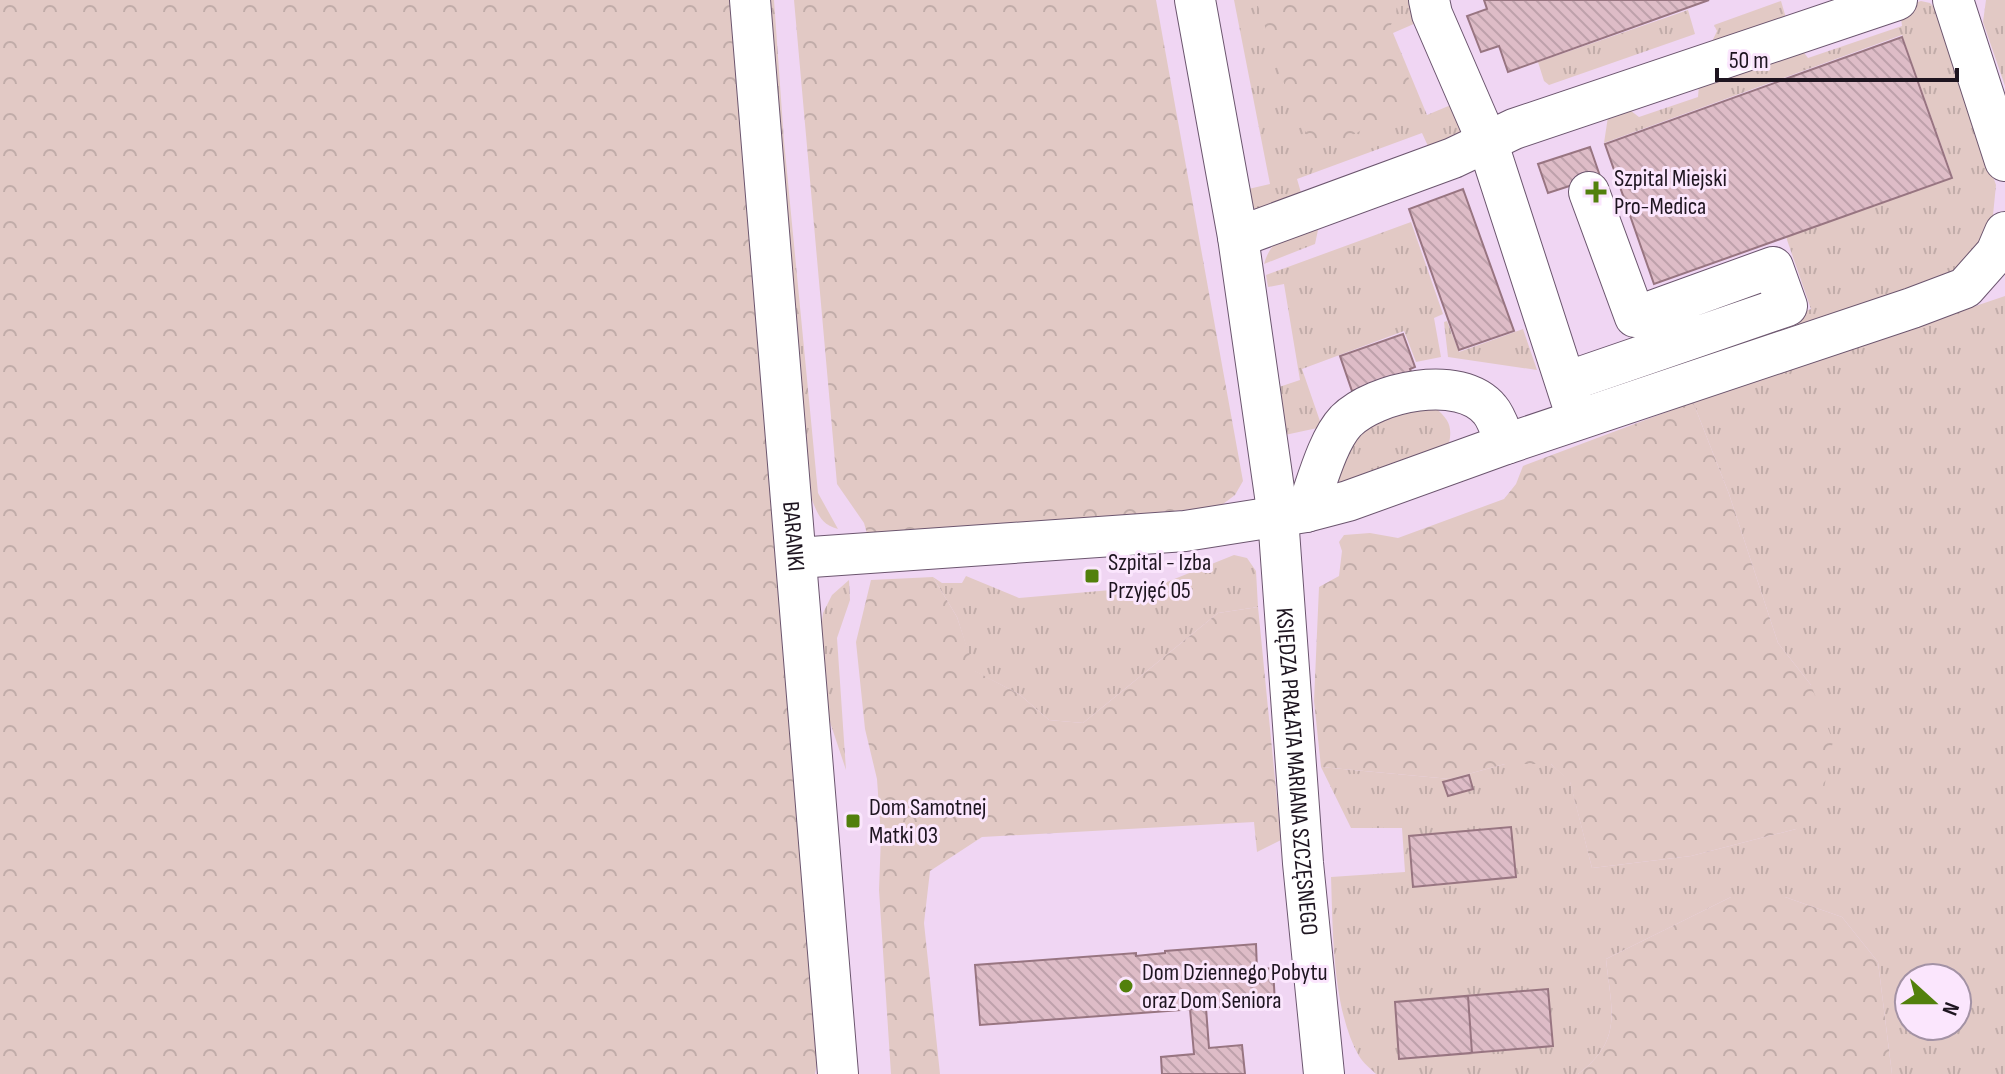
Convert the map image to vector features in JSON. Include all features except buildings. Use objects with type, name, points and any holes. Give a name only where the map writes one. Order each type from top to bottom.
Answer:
[{"type":"street","name":"BARANKI","points":[[750,0],[838,1074]]},
{"type":"street","name":"KSIĘDZA PRAŁATA MARIANA SZCZĘSNEGO","points":[[1195,0],[1292,515],[1303,863],[1324,1074]]},
{"type":"street","points":[[1429,0],[1432,14],[1487,141],[1578,421]]},
{"type":"street","points":[[1238,237],[1453,158],[1514,129],[1897,0]]},
{"type":"street","points":[[1953,0],[2005,161]]},
{"type":"street","points":[[1566,382],[1787,306],[1773,267],[1635,317],[1589,192]]},
{"type":"street","points":[[797,558],[1185,531],[1292,515],[1348,501],[1965,288],[1984,270],[2005,232]]},
{"type":"street","points":[[1292,515],[1347,420],[1384,400],[1422,389],[1439,388],[1469,395],[1489,409],[1506,444]]},
{"type":"green space","points":[[0,0],[732,0],[817,1064],[815,1074],[0,1074]]},
{"type":"green space","points":[[766,0],[774,0],[784,141],[818,493],[838,529],[821,519],[812,500]]},
{"type":"green space","points":[[794,0],[1156,0],[1243,481],[1235,495],[1219,507],[868,537],[864,523],[837,484]]},
{"type":"green space","points":[[1234,0],[1417,0],[1423,20],[1393,33],[1427,115],[1458,102],[1465,123],[1458,138],[1432,155],[1422,133],[1297,179],[1304,203],[1263,213],[1248,205],[1244,190],[1270,184]]},
{"type":"green space","points":[[1256,0],[1397,0],[1396,14],[1390,27],[1414,93],[1402,111],[1333,144],[1309,139],[1289,98]]},
{"type":"green space","points":[[1986,0],[2005,0],[2005,86],[1983,22]]},
{"type":"green space","points":[[1781,1],[1786,18],[1708,50],[1717,31],[1714,25]]},
{"type":"green space","points":[[1921,1],[1930,3],[1937,10],[1996,185],[1992,225],[1963,271],[1607,394],[1605,386],[1609,380],[1811,309],[1786,237],[1953,178],[1902,35],[1604,143],[1609,110],[1626,107],[1639,117],[1698,97],[1699,85],[1802,50],[1808,58],[1902,26],[1901,18],[1908,5]]},
{"type":"green space","points":[[1688,10],[1695,34],[1549,85],[1544,81],[1538,62]]},
{"type":"green space","points":[[1321,216],[1315,244],[1264,264],[1279,239]]},
{"type":"green space","points":[[1411,222],[1443,314],[1434,318],[1441,357],[1416,362],[1404,331],[1302,369],[1322,427],[1285,435],[1279,387],[1300,380],[1284,284],[1268,287],[1266,275]]},
{"type":"green space","points":[[2005,296],[2005,1074],[1892,1074],[1878,962],[1842,917],[1785,897],[1731,897],[1606,959],[1611,1008],[1608,1036],[1593,1061],[1578,1074],[1376,1074],[1359,1056],[1344,1016],[1336,969],[1331,877],[1405,872],[1402,828],[1351,828],[1321,767],[1450,779],[1505,764],[1551,764],[1570,781],[1592,868],[1691,856],[1796,829],[1811,685],[1778,643],[1729,494],[1693,402]]},
{"type":"green space","points":[[1447,321],[1459,352],[1523,329],[1537,370],[1448,357],[1444,322]]},
{"type":"green space","points":[[1693,402],[1729,494],[1778,643],[1811,685],[1833,741],[1822,799],[1796,829],[1691,856],[1592,868],[1570,782],[1551,764],[1505,764],[1450,779],[1321,767],[1314,701],[1319,587],[1339,576],[1342,551],[1339,542],[1344,535],[1370,533],[1398,538],[1504,499],[1516,484],[1523,466]]},
{"type":"green space","points":[[1434,407],[1450,426],[1447,451],[1339,486],[1339,473],[1353,435],[1389,410]]},
{"type":"green space","points":[[1234,555],[1247,558],[1256,571],[1258,607],[1218,613],[1083,723],[1049,720],[1019,694],[974,671],[957,617],[933,577],[942,583],[962,583],[966,576],[1019,598],[1157,586]]},
{"type":"green space","points":[[933,577],[957,617],[975,671],[1019,694],[1049,720],[1083,723],[1218,613],[1258,607],[1281,840],[1257,852],[1254,822],[982,837],[930,871],[924,923],[940,1074],[891,1074],[879,890],[881,836],[877,779],[865,729],[856,642],[871,580]]},
{"type":"green space","points":[[849,580],[850,600],[837,638],[846,770],[826,710],[821,629],[823,613],[832,595]]},
{"type":"green space","points":[[1731,897],[1785,897],[1842,917],[1878,962],[1892,1074],[1578,1074],[1593,1061],[1608,1036],[1611,1008],[1606,959]]},
{"type":"place","name":"Szpital Miejski Pro-Medica","points":[[1596,192]]},
{"type":"place","name":"Szpital - Izba Przyjęć 05","points":[[1092,576]]},
{"type":"place","name":"Dom Samotnej Matki 03","points":[[853,821]]},
{"type":"place","name":"Dom Dziennego Pobytu oraz Dom Seniora","points":[[1126,986]]}]
